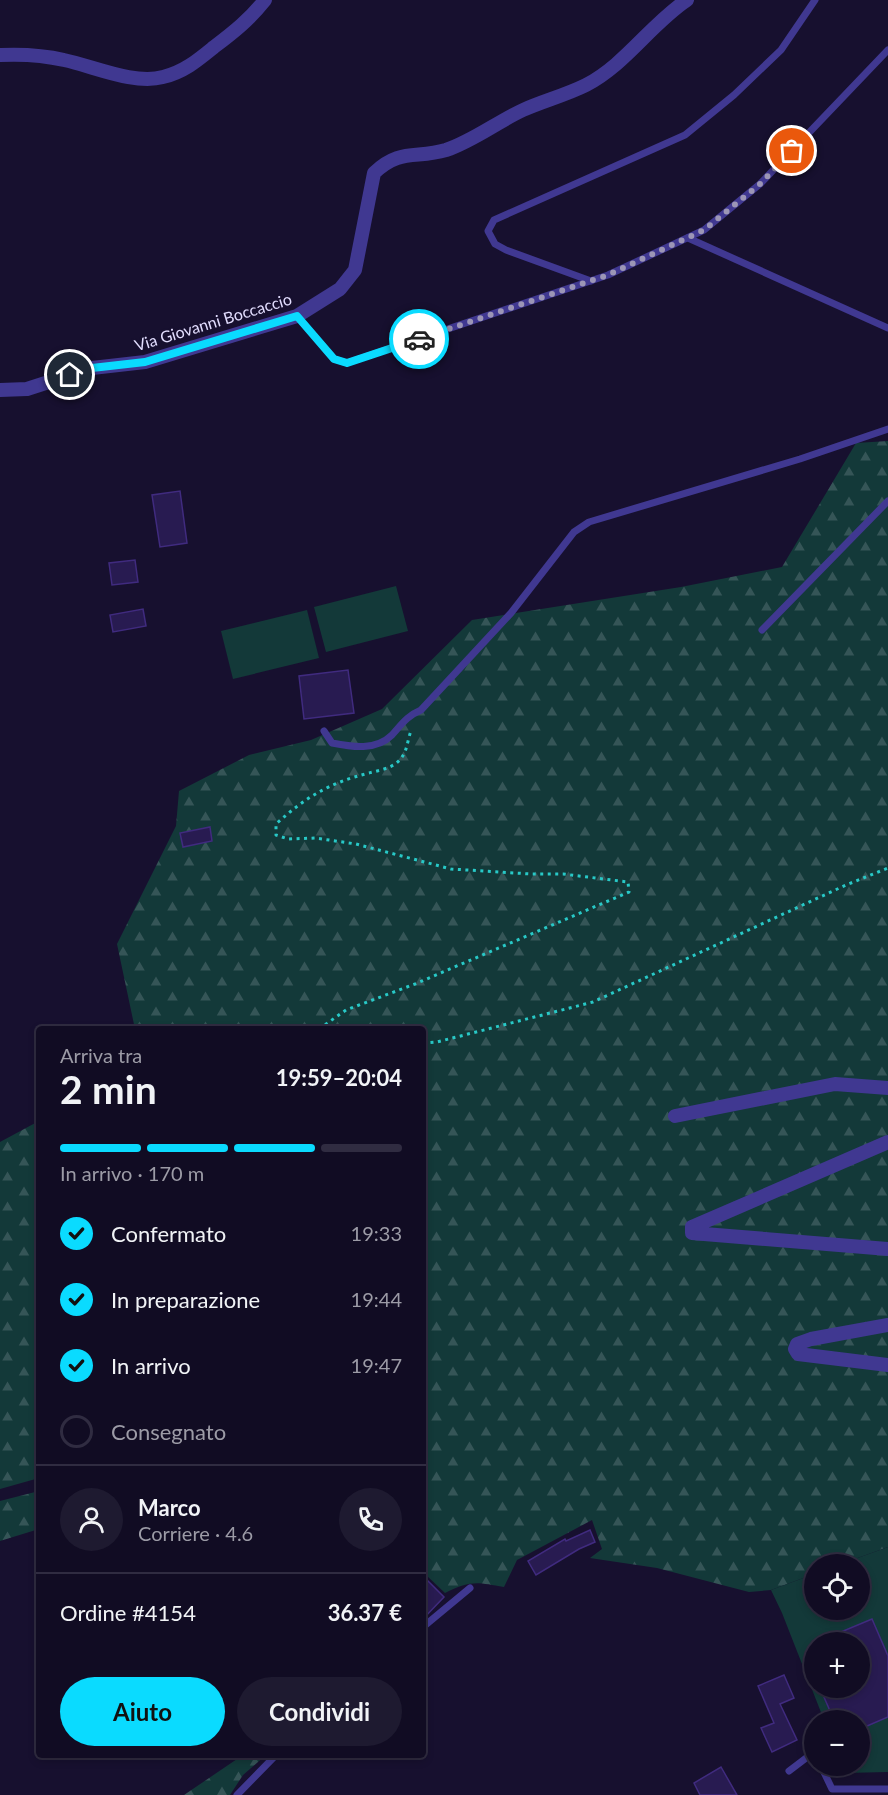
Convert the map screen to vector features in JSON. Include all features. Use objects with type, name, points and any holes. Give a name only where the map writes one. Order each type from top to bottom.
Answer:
[{"type":"street","points":[[0,55],[26,54],[141,78],[161,78],[183,71],[250,18],[265,0]]},
{"type":"street","name":"Via Giovanni Boccaccio","points":[[0,390],[27,389],[92,368],[145,362],[297,316],[340,289],[355,270],[374,173],[386,162],[404,155],[445,150],[496,126],[521,111],[586,84],[606,73],[673,9],[687,0]]},
{"type":"street","points":[[675,1116],[835,1084],[888,1088]]},
{"type":"street","points":[[888,1142],[692,1227],[692,1233],[888,1249]]},
{"type":"street","points":[[888,1325],[811,1339],[797,1344],[795,1349],[798,1354],[888,1365]]},
{"type":"lane","points":[[591,281],[495,244],[488,231],[494,220],[685,135],[734,95],[781,50],[815,0]]},
{"type":"lane","points":[[297,316],[334,359],[347,363],[608,275],[704,230],[760,184],[888,50]]},
{"type":"lane","points":[[688,238],[888,328]]},
{"type":"lane","points":[[324,731],[332,743],[354,748],[378,744],[390,737],[410,715],[421,710],[511,613],[574,532],[589,522],[800,459],[888,429]]},
{"type":"lane","points":[[762,630],[888,501]]},
{"type":"lane","points":[[426,1624],[470,1588]]},
{"type":"lane","points":[[237,1795],[273,1758]]},
{"type":"lane","points":[[789,1771],[804,1760]]},
{"type":"lane","points":[[826,1776],[832,1789],[888,1789]]},
{"type":"path","points":[[323,1026],[346,1010],[415,984],[629,892],[628,882],[563,874],[451,869],[356,844],[315,838],[288,839],[276,835],[276,824],[295,807],[318,792],[337,782],[390,767],[402,758],[421,710]]},
{"type":"path","points":[[426,1043],[437,1042],[592,1002],[846,885],[888,868]]},
{"type":"green space","points":[[888,441],[888,1547],[869,1554],[804,1554],[804,1578],[771,1590],[749,1592],[657,1568],[590,1558],[602,1549],[592,1520],[517,1560],[504,1587],[474,1583],[445,1593],[426,1575],[426,1026],[134,1026],[117,944],[176,826],[179,791],[249,755],[311,740],[382,709],[472,620],[681,587],[782,567],[856,443]]},
{"type":"green space","points":[[396,586],[408,631],[326,652],[314,607]]},
{"type":"green space","points":[[307,610],[319,658],[233,679],[221,631]]},
{"type":"green space","points":[[36,1123],[36,1479],[0,1489],[0,1142]]},
{"type":"green space","points":[[36,1492],[36,1530],[0,1541],[0,1501]]},
{"type":"green space","points":[[888,1547],[888,1772],[870,1772],[870,1710],[820,1710],[815,1698],[870,1698],[870,1632],[804,1632],[804,1669],[771,1590],[804,1578],[804,1620],[870,1620],[869,1554]]},
{"type":"green space","points":[[239,1758],[263,1758],[243,1775],[230,1795],[184,1795]]},
{"type":"building","points":[[180,491],[187,543],[160,547],[152,495]]},
{"type":"building","points":[[135,560],[138,582],[112,585],[109,563]]},
{"type":"building","points":[[143,609],[146,626],[113,632],[110,615]]},
{"type":"building","points":[[348,670],[354,713],[304,719],[299,676]]},
{"type":"building","points":[[210,827],[212,841],[183,847],[180,833]]},
{"type":"building","points":[[590,1530],[595,1542],[536,1575],[528,1561],[565,1539],[566,1541]]},
{"type":"building","points":[[426,1579],[444,1597],[426,1616]]},
{"type":"building","points":[[872,1619],[888,1656],[888,1717],[870,1725],[870,1710],[830,1710],[824,1698],[870,1698],[870,1632],[841,1632]]},
{"type":"building","points":[[784,1675],[794,1698],[780,1704],[797,1740],[772,1752],[761,1728],[774,1723],[758,1686]]},
{"type":"building","points":[[721,1767],[737,1795],[700,1795],[694,1783]]},
{"type":"way so far","points":[[419,339],[608,275],[704,230],[760,184],[792,151]]},
{"type":"route","points":[[70,375],[92,368],[145,362],[297,316],[334,359],[347,363],[419,339]]}]
